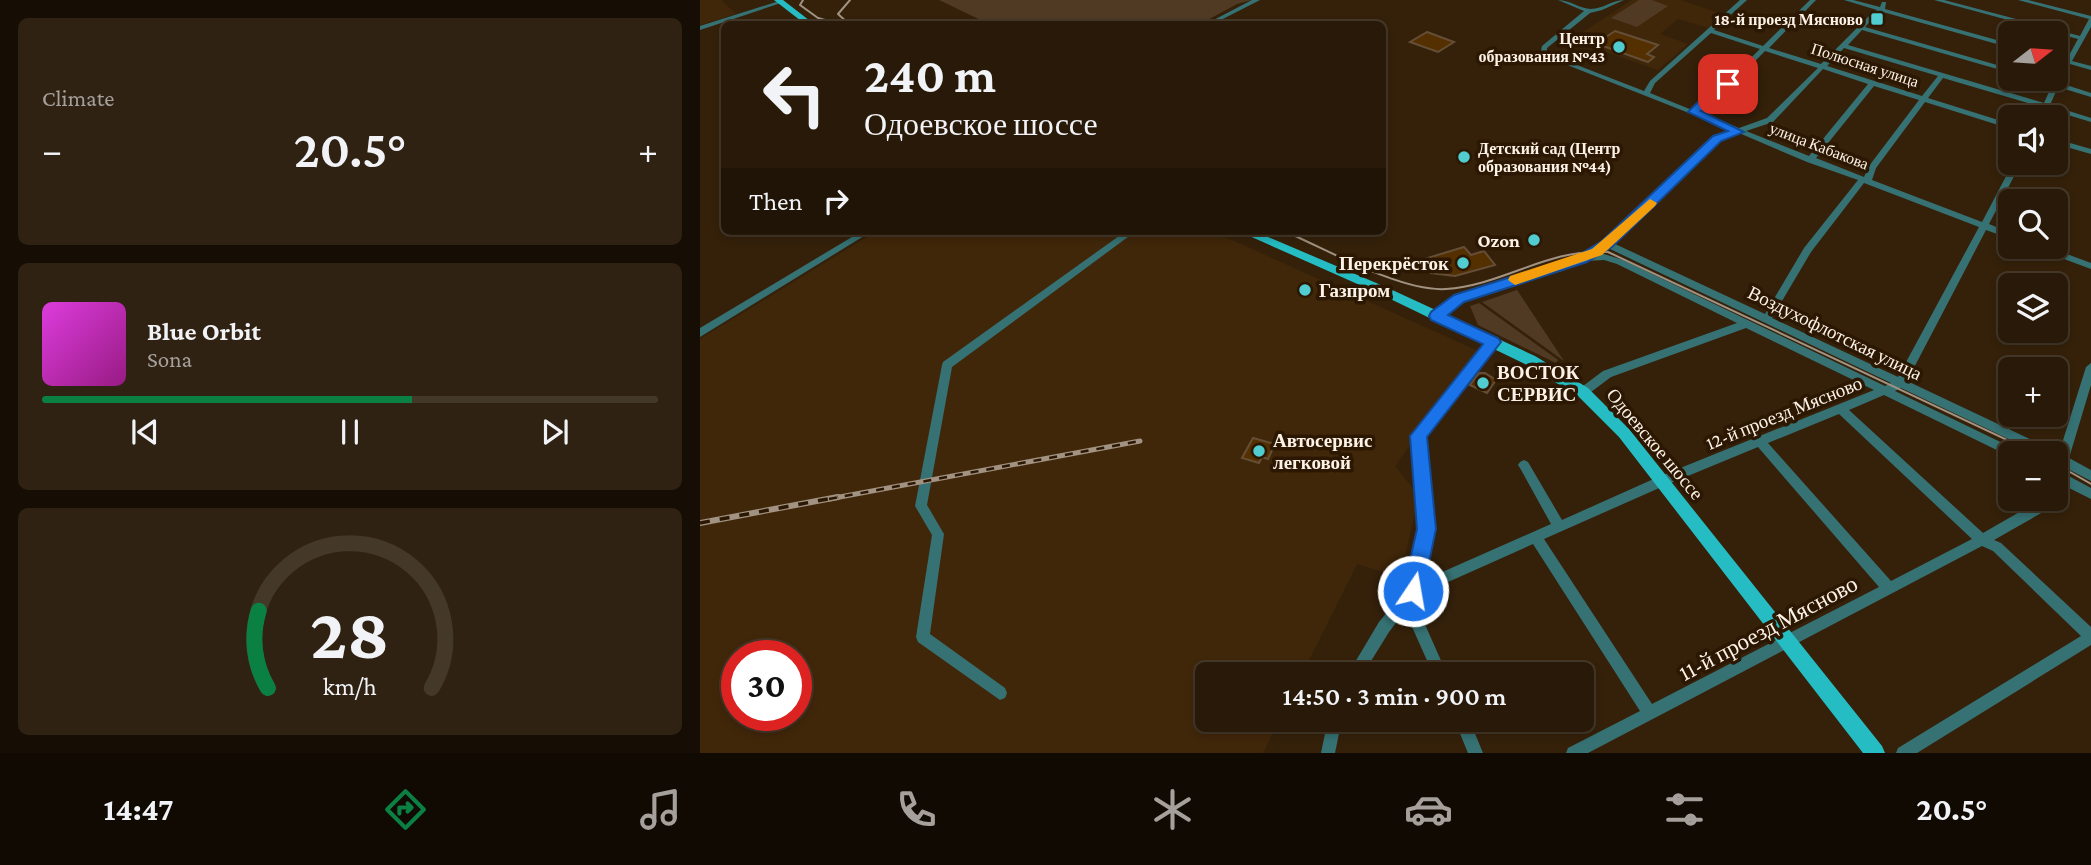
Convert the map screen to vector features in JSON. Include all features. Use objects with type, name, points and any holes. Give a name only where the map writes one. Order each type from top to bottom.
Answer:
[{"type":"main road","points":[[780,1],[806,21]]},
{"type":"main road","name":"Одоевское шоссе","points":[[1253,235],[1530,359],[1583,392],[1624,433],[1875,753]]},
{"type":"street","points":[[1215,21],[1257,0]]},
{"type":"street","points":[[1561,0],[1588,10],[1621,0]]},
{"type":"street","points":[[1646,93],[1652,82],[1744,0]]},
{"type":"street","points":[[1694,112],[1703,103],[1710,103],[1813,0]]},
{"type":"street","points":[[1847,0],[1880,7],[1998,42]]},
{"type":"street","points":[[1937,0],[2081,38]]},
{"type":"street","points":[[2021,0],[2091,20],[2068,59]]},
{"type":"street","points":[[700,28],[780,1]]},
{"type":"street","points":[[1437,316],[1451,304],[1470,294],[1582,259],[1607,244],[1717,138],[1770,120],[1845,46],[1880,7]]},
{"type":"street","name":"улица Кабакова","points":[[1588,10],[1544,47],[1549,56],[1694,112],[1738,132],[1998,231]]},
{"type":"street","points":[[1862,28],[1998,67]]},
{"type":"street","name":"Полюсная улица","points":[[1710,31],[1998,123]]},
{"type":"street","points":[[1845,46],[2040,105]]},
{"type":"street","points":[[2068,61],[2091,68]]},
{"type":"street","points":[[1767,319],[1807,250],[1865,181],[1942,75]]},
{"type":"street","points":[[1810,160],[1873,82]]},
{"type":"street","points":[[2068,88],[2091,95]]},
{"type":"street","points":[[2068,113],[2091,120]]},
{"type":"street","points":[[2068,145],[2091,152]]},
{"type":"street","points":[[1900,384],[2011,175]]},
{"type":"street","points":[[700,333],[861,235]]},
{"type":"street","points":[[1000,692],[923,637],[938,534],[921,506],[947,365],[1126,235]]},
{"type":"street","name":"Воздухофлотская улица","points":[[1607,244],[2023,441]]},
{"type":"street","name":"Воздухофлотская улица","points":[[1582,259],[1604,257],[1616,260],[1998,446]]},
{"type":"street","points":[[2068,257],[2091,266]]},
{"type":"street","points":[[1583,392],[1607,374],[1748,323]]},
{"type":"street","points":[[1435,662],[1412,611],[1413,591],[1427,529],[1418,436],[1493,342]]},
{"type":"street","points":[[2065,441],[2091,367]]},
{"type":"street","name":"12-й проезд Мясново","points":[[1413,591],[1662,481],[1900,384]]},
{"type":"street","points":[[1841,409],[1982,540],[1997,547],[2091,636],[1903,753]]},
{"type":"street","points":[[1760,442],[1888,587]]},
{"type":"street","points":[[2068,464],[2091,477]]},
{"type":"street","points":[[1524,465],[1559,526]]},
{"type":"street","points":[[2068,483],[2091,494]]},
{"type":"street","name":"11-й проезд Мясново","points":[[1573,753],[1789,643],[1888,587],[2034,511]]},
{"type":"street","points":[[1536,537],[1650,714]]},
{"type":"street","points":[[1362,662],[1384,627],[1413,591]]},
{"type":"street","points":[[1328,753],[1332,732]]},
{"type":"street","points":[[1467,732],[1476,753]]},
{"type":"shaded area","points":[[700,0],[721,0],[736,14],[700,25]]},
{"type":"shaded area","points":[[939,0],[1252,0],[1237,4],[1206,21],[983,21]]},
{"type":"shaded area","points":[[1632,0],[1680,0],[1723,14],[1709,28],[1678,19],[1660,34],[1688,44],[1658,70],[1571,40]]},
{"type":"shaded area","points":[[1639,0],[1652,0],[1668,6],[1637,27],[1611,18]]},
{"type":"shaded area","points":[[870,235],[1221,235],[1478,351],[1395,466],[1419,496],[1400,577],[1357,564],[1308,662],[1195,662],[1195,732],[1274,732],[1263,753],[700,753],[700,339]]},
{"type":"shaded area","points":[[1517,290],[1564,361],[1482,302]]},
{"type":"shaded area","points":[[1479,303],[1558,360],[1556,363],[1478,325],[1470,306]]},
{"type":"building","name":"Центр образования №43","points":[[1615,31],[1658,45],[1647,54],[1654,57],[1648,62],[1589,41],[1595,36],[1603,39]]},
{"type":"building","points":[[1427,32],[1454,42],[1438,52],[1410,42]]},
{"type":"building","name":"Перекрёсток","points":[[1464,247],[1471,255],[1484,251],[1495,265],[1455,276],[1431,273],[1421,260]]},
{"type":"building","name":"ВОСТОК СЕРВИС","points":[[1479,373],[1485,373],[1496,380],[1487,393],[1470,385]]},
{"type":"building","name":"Автосервис легковой","points":[[1253,438],[1275,444],[1268,459],[1262,457],[1259,463],[1242,458]]},
{"type":"tram line","points":[[803,0],[800,5],[818,18],[828,21]]},
{"type":"tram line","points":[[846,21],[838,14],[850,0]]},
{"type":"tram line","points":[[1293,235],[1386,277],[1408,284],[1446,289],[1487,281],[1565,256],[1608,252],[2010,441]]},
{"type":"tram line","points":[[2068,471],[2091,484]]},
{"type":"railway","points":[[829,499],[1140,441]]},
{"type":"railway","points":[[700,523],[838,497]]},
{"type":"slow traffic","points":[[1515,280],[1597,252],[1650,203]]},
{"type":"place","name":"18-й проезд Мясново","points":[[1877,19]]},
{"type":"place","name":"Центр образования №43","points":[[1619,47]]},
{"type":"place","name":"Детский сад (Центр образования №44)","points":[[1464,157]]},
{"type":"place","name":"Ozon","points":[[1534,240]]},
{"type":"place","name":"Перекрёсток","points":[[1463,263]]},
{"type":"place","name":"Газпром","points":[[1305,290]]},
{"type":"place","name":"ВОСТОК СЕРВИС","points":[[1483,383]]},
{"type":"place","name":"Автосервис легковой","points":[[1259,451]]},
{"type":"route","points":[[1413,591],[1427,529],[1418,436],[1493,342],[1437,316],[1451,304],[1471,294],[1597,252],[1717,138],[1738,132],[1694,112],[1703,103],[1710,103],[1728,84]]}]
